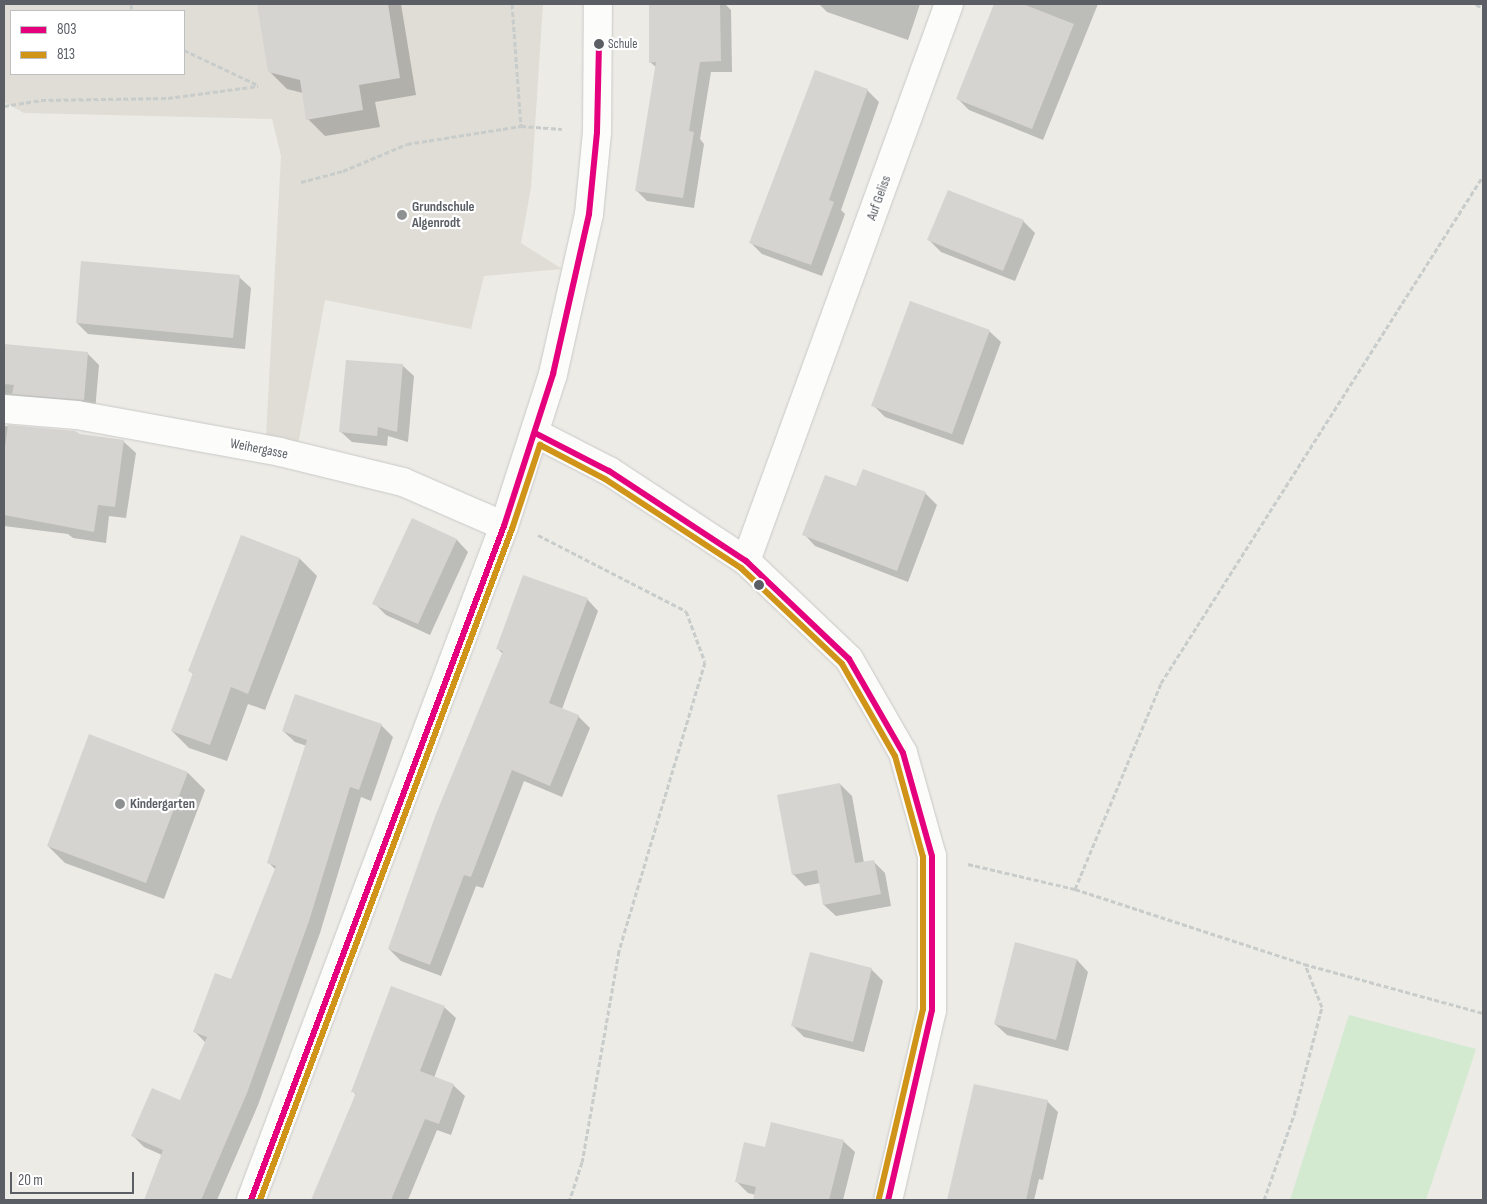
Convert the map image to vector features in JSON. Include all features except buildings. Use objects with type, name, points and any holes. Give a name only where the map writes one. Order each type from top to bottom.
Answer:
[{"type":"street","points":[[251,1200],[504,526],[535,433],[578,273],[589,214],[597,132],[598,4]]},
{"type":"street","name":"Auf Geliss","points":[[746,561],[949,4]]},
{"type":"street","name":"Weihergasse","points":[[4,409],[77,415],[280,452],[403,482],[504,526]]},
{"type":"street","points":[[535,433],[609,471],[746,561],[849,660],[903,753],[932,856],[932,1010],[888,1200]]},
{"type":"path","points":[[512,4],[521,126]]},
{"type":"path","points":[[1476,4],[1483,9]]},
{"type":"path","points":[[4,106],[41,100],[168,98],[258,86],[185,50]]},
{"type":"path","points":[[301,182],[344,171],[408,144],[521,126],[597,132]]},
{"type":"path","points":[[1075,889],[1161,683],[1483,176]]},
{"type":"path","points":[[504,526],[541,536],[686,611],[705,662],[619,951],[582,1162],[570,1200]]},
{"type":"path","points":[[932,856],[1075,889],[1304,964],[1483,1013]]},
{"type":"path","points":[[1264,1200],[1294,1115],[1322,1007],[1304,964]]},
{"type":"shaded area","name":"Grundschule Algenrodt","points":[[4,4],[543,4],[531,188],[521,243],[562,269],[484,276],[471,329],[325,300],[298,445],[266,437],[281,156],[272,119],[24,113],[4,102]]},
{"type":"green space","points":[[1349,1015],[1476,1049],[1426,1200],[1290,1200]]},
{"type":"transit line","name":"803","points":[[251,1200],[504,526],[553,374],[589,214],[597,132],[599,43]]},
{"type":"transit line","name":"803","points":[[535,433],[609,471],[746,561],[849,659],[903,753],[932,856],[932,1010],[888,1200]]},
{"type":"transit line","name":"813","points":[[260,1200],[512,529],[540,445],[605,479],[741,568],[842,664],[895,756],[923,857],[923,1009],[879,1198]]},
{"type":"place","name":"Schule","points":[[599,44]]},
{"type":"place","name":"Grundschule Algenrodt","points":[[402,215]]},
{"type":"place","name":"Kindergarten","points":[[120,804]]}]
